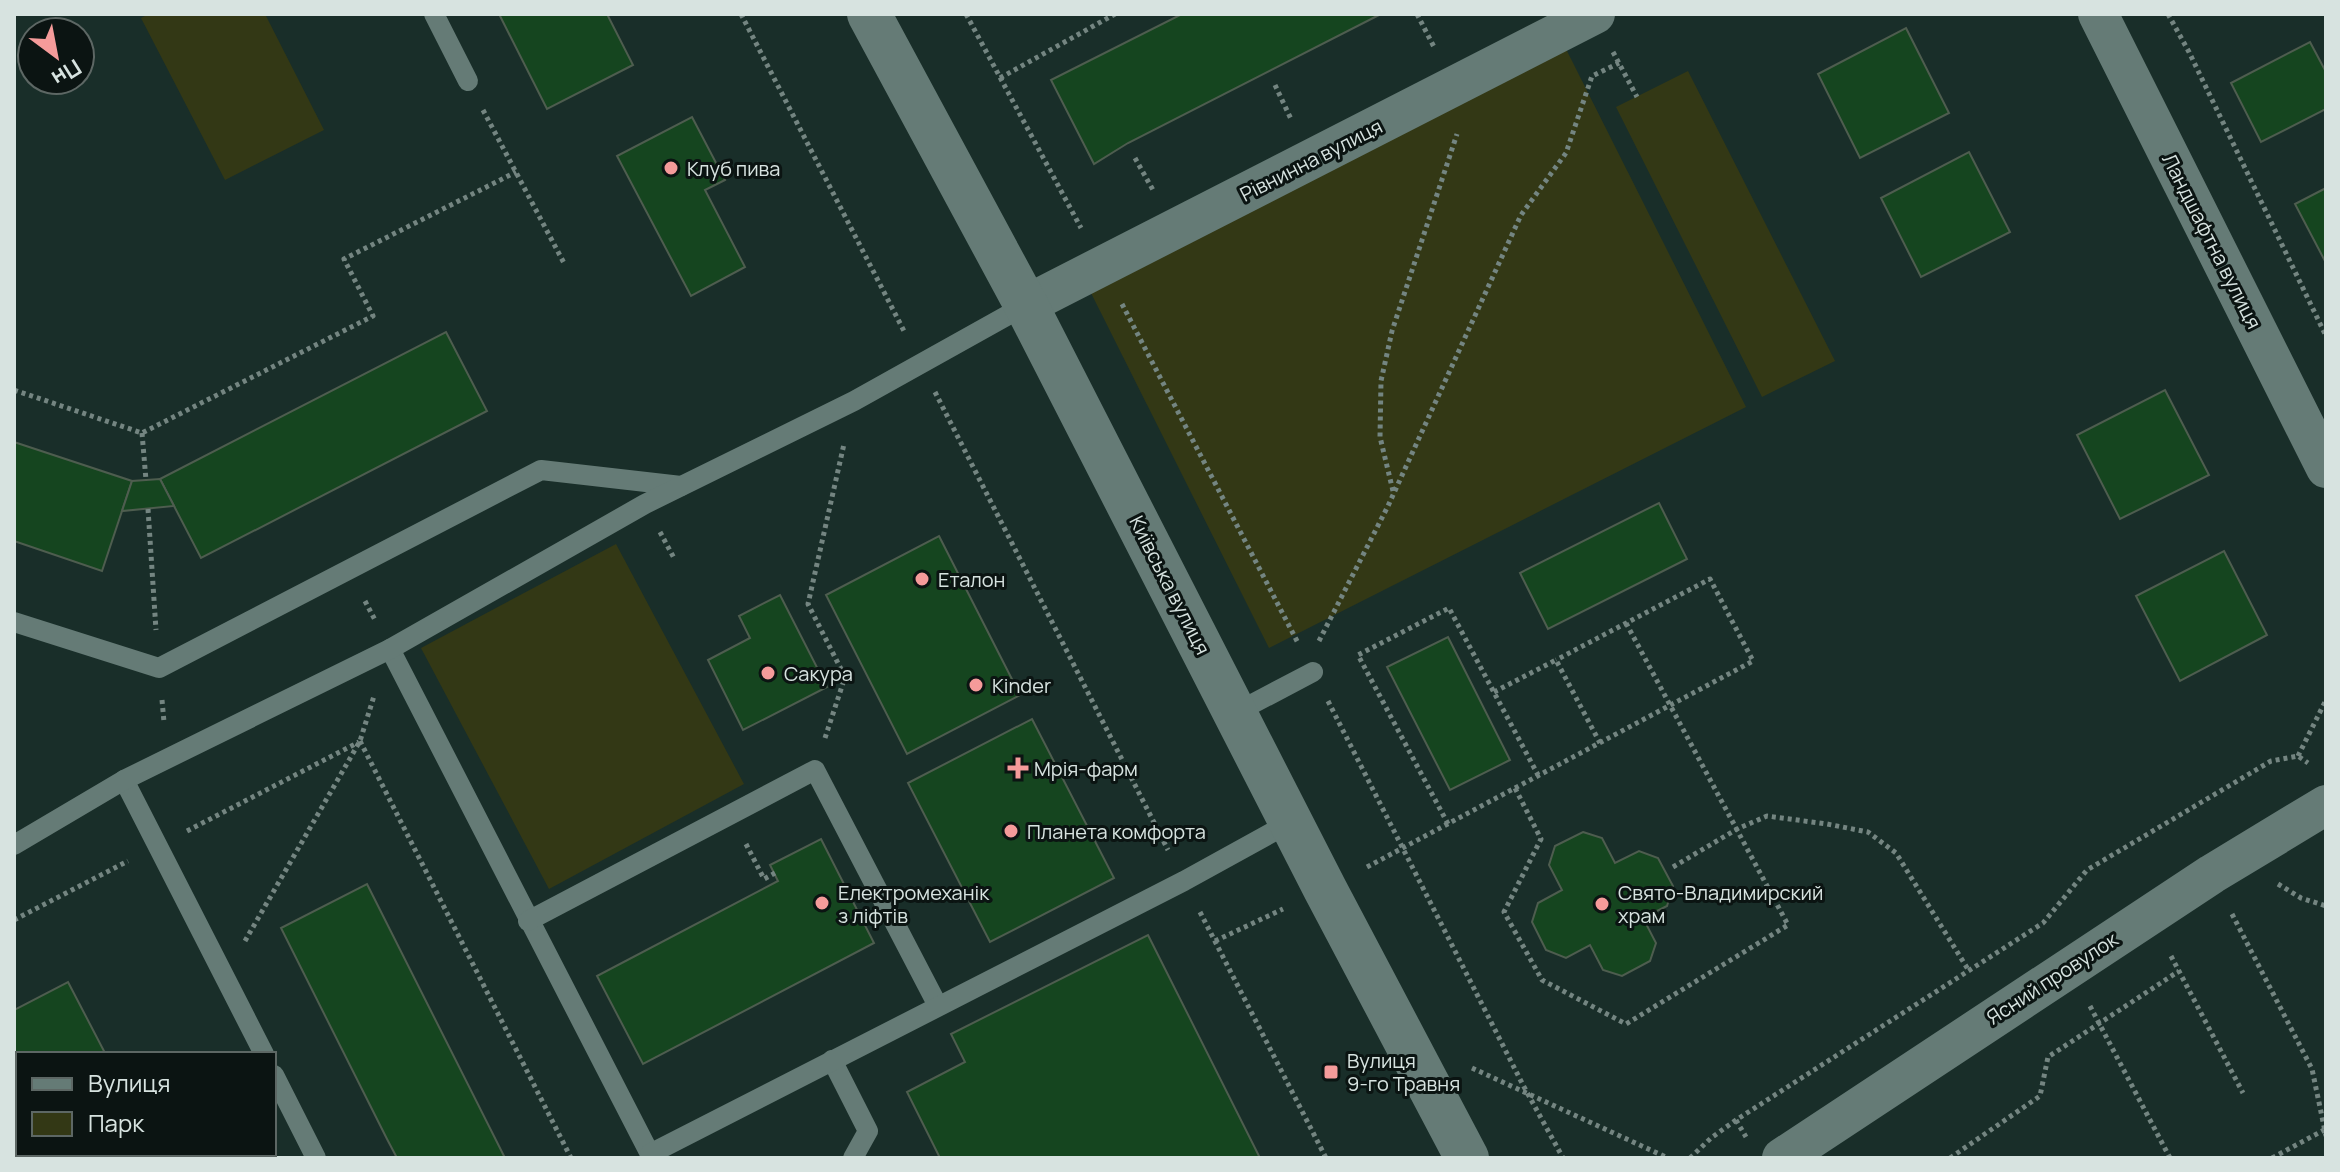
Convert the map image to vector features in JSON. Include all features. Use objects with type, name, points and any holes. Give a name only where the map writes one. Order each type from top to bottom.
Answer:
[{"type":"street","name":"Київська вулиця","points":[[869,14],[1026,305],[1325,889],[1467,1158]]},
{"type":"street","name":"Рівнинна вулиця","points":[[1026,305],[1595,14]]},
{"type":"street","name":"Ландшафтна вулиця","points":[[2098,14],[2326,468]]},
{"type":"street","name":"Ясний провулок","points":[[1782,1158],[2212,874],[2321,786]]},
{"type":"lane","points":[[434,14],[468,81]]},
{"type":"lane","points":[[14,845],[124,780],[390,649],[681,486],[854,401],[1026,305]]},
{"type":"lane","points":[[14,622],[159,668],[541,470],[681,486]]},
{"type":"lane","points":[[390,649],[651,1156],[1184,881],[1291,822]]},
{"type":"lane","points":[[1235,713],[1311,667]]},
{"type":"lane","points":[[528,921],[815,770],[938,1006]]},
{"type":"lane","points":[[124,780],[263,1052]]},
{"type":"lane","points":[[832,1060],[868,1131],[853,1158]]},
{"type":"lane","points":[[276,1079],[316,1158]]},
{"type":"path","points":[[741,14],[1326,1158]]},
{"type":"path","points":[[966,14],[1102,266],[1563,1158]]},
{"type":"path","points":[[1000,78],[1115,14]]},
{"type":"path","points":[[2168,14],[2326,336]]},
{"type":"path","points":[[1311,667],[1521,215],[1566,153],[1592,76],[1619,63]]},
{"type":"path","points":[[468,81],[565,265]]},
{"type":"path","points":[[1394,493],[1380,437],[1381,381],[1392,331],[1457,136],[1454,86]]},
{"type":"path","points":[[14,390],[142,433],[373,316],[344,259],[516,172]]},
{"type":"path","points":[[815,770],[845,677],[808,604],[854,401]]},
{"type":"path","points":[[142,433],[146,480]]},
{"type":"path","points":[[349,570],[390,649]]},
{"type":"path","points":[[1215,941],[1325,889],[1753,661],[1710,579],[1494,692]]},
{"type":"path","points":[[1448,824],[1358,655],[1449,608],[1538,775]]},
{"type":"path","points":[[1515,788],[1541,839],[1504,912],[1542,980],[1626,1024],[1788,925],[1626,623]]},
{"type":"path","points":[[1556,660],[1600,743]]},
{"type":"path","points":[[2298,756],[2326,700]]},
{"type":"path","points":[[224,977],[360,741],[571,1158]]},
{"type":"path","points":[[2298,756],[2321,786]]},
{"type":"path","points":[[1690,1158],[1736,1120],[2043,923],[2087,870],[2271,761],[2298,756]]},
{"type":"path","points":[[1673,867],[1737,829],[1767,816],[1868,832],[1896,853],[1969,971]]},
{"type":"path","points":[[764,879],[775,873]]},
{"type":"path","points":[[2212,874],[2312,1069],[2325,1132],[2272,1158]]},
{"type":"path","points":[[2149,915],[2243,1093]]},
{"type":"path","points":[[2069,967],[2170,1158]]},
{"type":"path","points":[[1950,1158],[2040,1096],[2048,1057],[2179,971]]},
{"type":"path","points":[[1466,1065],[1668,1158]]},
{"type":"green space","points":[[149,14],[265,14],[324,130],[225,180],[141,18]]},
{"type":"green space","points":[[1565,47],[1746,407],[1269,648],[1088,287]]},
{"type":"green space","points":[[1688,71],[1835,361],[1762,397],[1616,107]]},
{"type":"green space","points":[[616,544],[744,784],[549,889],[421,648]]},
{"type":"building","points":[[499,14],[607,14],[633,65],[547,109]]},
{"type":"building","points":[[1182,14],[1381,14],[1128,143],[1094,164],[1051,80]]},
{"type":"building","points":[[1906,28],[1949,113],[1860,158],[1818,74]]},
{"type":"building","points":[[2310,42],[2326,72],[2326,109],[2261,142],[2231,83]]},
{"type":"building","points":[[692,117],[725,180],[705,190],[745,267],[691,296],[617,156]]},
{"type":"building","points":[[1969,152],[2010,232],[1921,277],[1881,198]]},
{"type":"building","points":[[2326,188],[2326,263],[2295,204]]},
{"type":"building","points":[[446,332],[487,411],[201,558],[160,479]]},
{"type":"building","points":[[2165,390],[2209,475],[2120,519],[2077,435]]},
{"type":"building","points":[[14,442],[132,481],[102,571],[14,541]]},
{"type":"building","points":[[160,479],[174,506],[122,511],[132,481]]},
{"type":"building","points":[[1659,503],[1687,559],[1548,629],[1520,573]]},
{"type":"building","points":[[939,536],[1020,695],[907,754],[826,595]]},
{"type":"building","points":[[2224,551],[2267,635],[2180,681],[2136,596]]},
{"type":"building","points":[[780,595],[827,687],[743,730],[708,660],[750,638],[739,616]]},
{"type":"building","points":[[1448,637],[1510,760],[1450,790],[1387,667]]},
{"type":"building","points":[[1032,719],[1114,878],[990,942],[908,783]]},
{"type":"building","name":"Свято-Владимирский храм","points":[[1583,832],[1602,838],[1615,863],[1639,851],[1658,858],[1673,886],[1667,906],[1643,918],[1656,943],[1650,961],[1622,976],[1603,970],[1590,945],[1566,958],[1546,950],[1532,922],[1538,903],[1562,890],[1549,865],[1555,846]]},
{"type":"building","points":[[821,839],[874,943],[643,1064],[597,976],[778,881],[770,865]]},
{"type":"building","points":[[367,884],[505,1158],[397,1158],[387,1139],[281,928]]},
{"type":"building","points":[[1148,935],[1260,1158],[940,1158],[907,1092],[965,1062],[951,1034]]},
{"type":"building","points":[[68,982],[104,1052],[16,1052],[14,1101],[14,1010]]},
{"type":"place","name":"Клуб пива","points":[[671,168]]},
{"type":"place","name":"Еталон","points":[[922,579]]},
{"type":"place","name":"Сакура","points":[[768,673]]},
{"type":"place","name":"Kinder","points":[[976,685]]},
{"type":"place","name":"Мрія-фарм","points":[[1018,768]]},
{"type":"place","name":"Планета комфорта","points":[[1011,831]]},
{"type":"place","name":"Електромеханік з ліфтів","points":[[822,903]]},
{"type":"place","name":"Свято-Владимирский храм","points":[[1602,904]]},
{"type":"place","name":"Вулиця 9-го Травня","points":[[1331,1072]]}]
